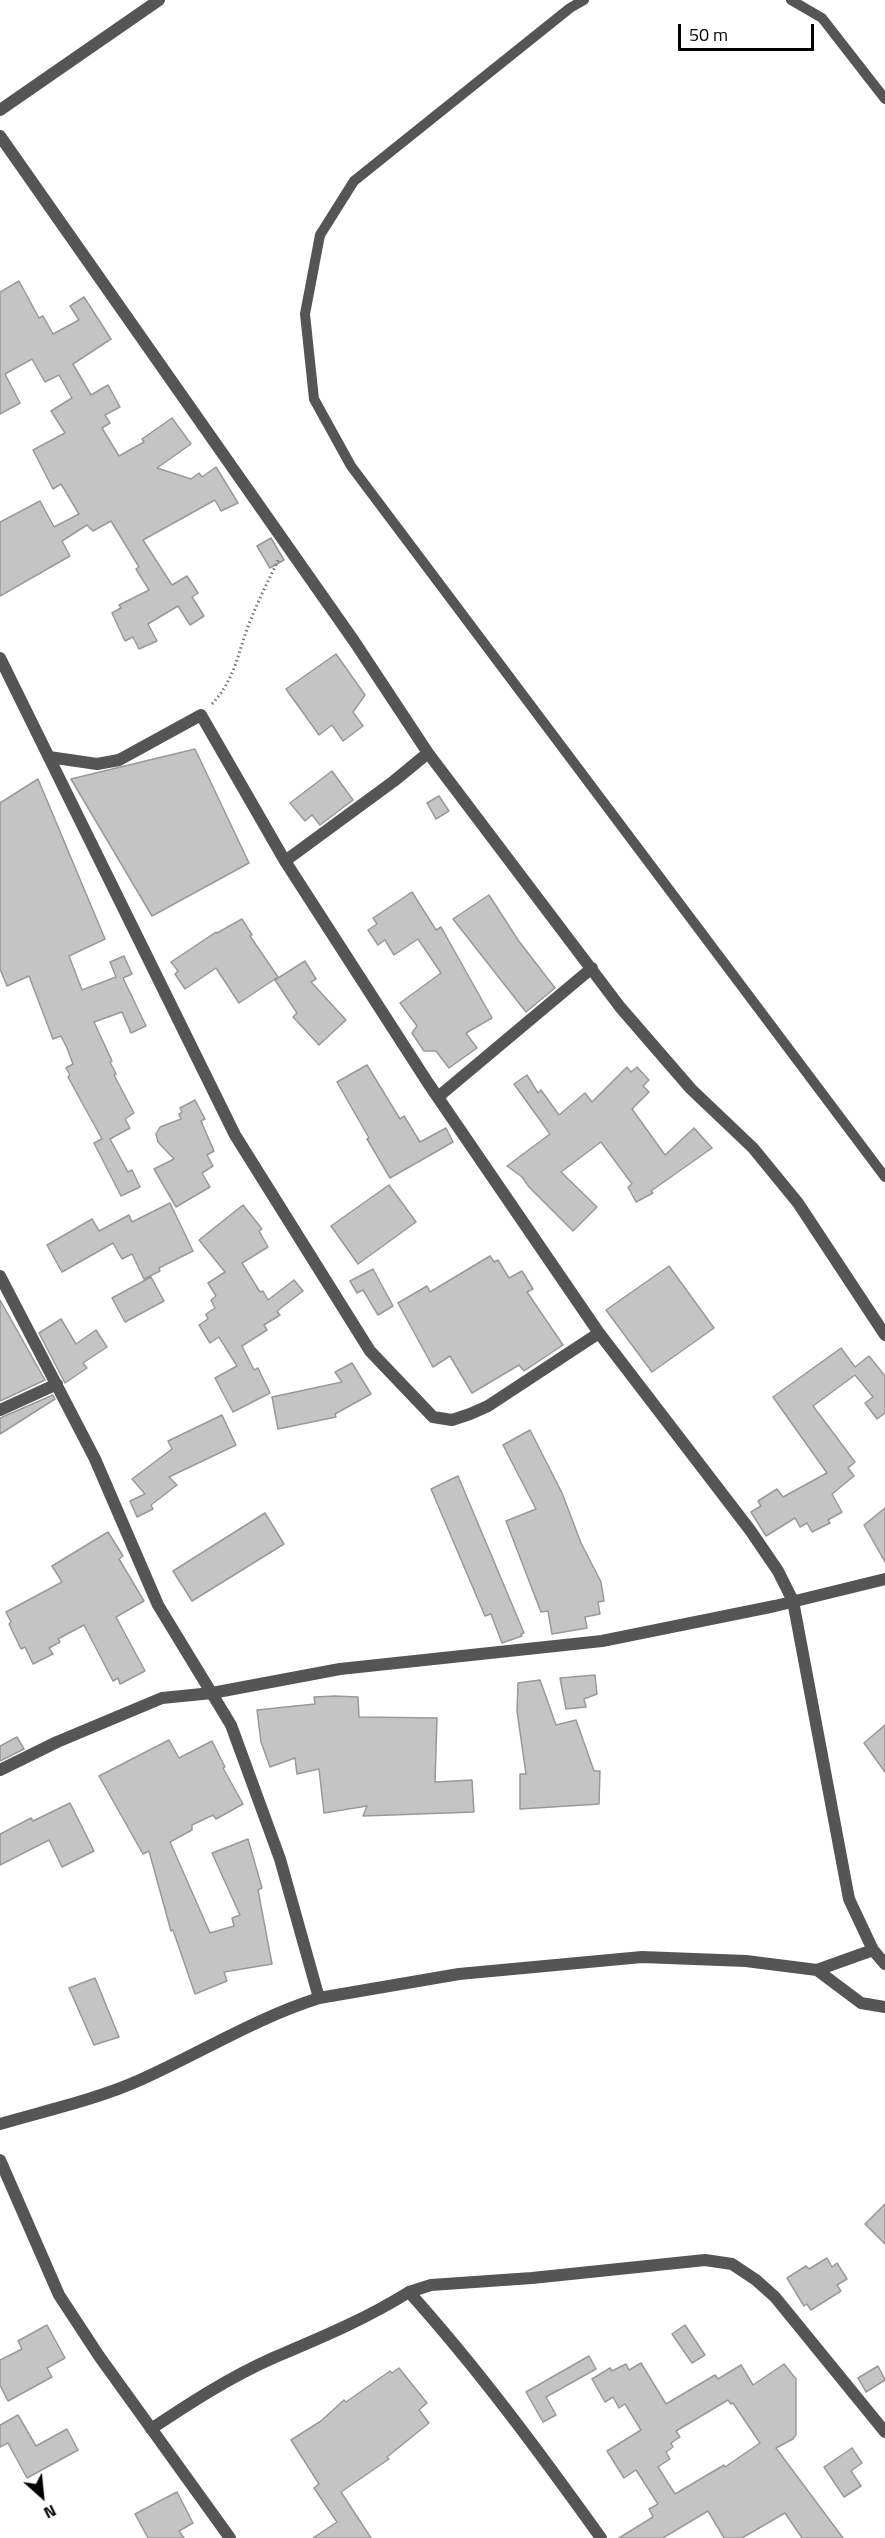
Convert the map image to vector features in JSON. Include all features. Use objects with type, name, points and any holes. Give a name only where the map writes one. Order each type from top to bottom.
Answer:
[{"type":"street","points":[[0,110],[159,0]]},
{"type":"street","points":[[0,136],[287,544],[428,753],[620,1007],[691,1089],[753,1148],[798,1203],[885,1335]]},
{"type":"street","points":[[0,657],[234,1135],[370,1351],[433,1417],[452,1420],[479,1410],[599,1333]]},
{"type":"street","points":[[49,757],[97,764],[119,760],[201,715],[285,861],[438,1097],[599,1333],[750,1530],[778,1571],[793,1601],[849,1899],[873,1950],[885,1964]]},
{"type":"street","points":[[285,861],[394,781],[428,753]]},
{"type":"street","points":[[438,1097],[592,968]]},
{"type":"street","points":[[0,1276],[114,1498],[158,1605],[231,1725],[276,1849],[319,1998]]},
{"type":"street","points":[[0,1410],[57,1384]]},
{"type":"street","points":[[0,1770],[57,1742],[162,1698],[212,1693],[340,1669],[602,1641],[793,1601],[885,1579]]},
{"type":"street","points":[[0,2124],[139,2081],[242,2028],[319,1998],[459,1974],[642,1957],[746,1961],[817,1970],[873,1950]]},
{"type":"street","points":[[817,1970],[861,2003],[885,2007]]},
{"type":"street","points":[[0,2160],[59,2295],[99,2356],[230,2538]]},
{"type":"street","points":[[151,2429],[223,2384],[387,2306],[409,2292],[431,2285],[532,2278],[705,2259],[732,2264],[756,2280],[775,2297],[885,2432]]},
{"type":"street","points":[[409,2292],[528,2435],[601,2538]]},
{"type":"lane","points":[[584,0],[570,8],[354,181],[320,235],[305,314],[314,399],[351,466],[885,1178]]},
{"type":"lane","points":[[791,0],[822,18],[885,99]]},
{"type":"path","points":[[201,715],[222,693],[234,670],[262,592],[287,544]]},
{"type":"building","points":[[19,281],[39,318],[43,316],[53,334],[79,320],[70,306],[84,297],[111,339],[73,364],[91,395],[108,385],[120,407],[105,415],[110,423],[102,428],[119,456],[144,442],[142,439],[172,418],[191,444],[157,468],[191,479],[199,473],[202,477],[216,467],[238,503],[221,511],[215,500],[143,540],[172,585],[187,576],[198,593],[192,597],[204,616],[190,625],[178,606],[148,624],[157,641],[139,649],[133,637],[125,641],[112,613],[121,608],[119,605],[149,590],[136,569],[139,567],[111,521],[93,531],[87,525],[62,541],[70,556],[0,596],[0,522],[40,501],[54,527],[79,514],[61,484],[53,489],[33,450],[65,433],[51,411],[72,398],[59,375],[45,382],[32,359],[5,374],[20,403],[0,414],[0,292]]},
{"type":"building","points":[[271,538],[284,560],[270,568],[257,546]]},
{"type":"building","points":[[336,654],[365,695],[353,712],[363,726],[343,741],[332,725],[319,735],[286,689]]},
{"type":"building","points":[[195,749],[249,863],[152,916],[71,779]]},
{"type":"building","points":[[332,771],[353,800],[320,825],[312,815],[305,821],[290,803]]},
{"type":"building","points":[[38,779],[105,939],[69,956],[82,990],[116,977],[110,962],[124,956],[132,974],[123,978],[146,1026],[131,1033],[122,1012],[94,1022],[112,1061],[110,1062],[116,1074],[114,1075],[134,1113],[125,1119],[130,1128],[110,1139],[128,1172],[132,1170],[140,1187],[121,1196],[94,1143],[102,1139],[68,1077],[70,1075],[66,1068],[73,1064],[61,1036],[53,1039],[29,976],[7,986],[0,969],[0,803]]},
{"type":"building","points":[[439,796],[449,811],[436,819],[427,803]]},
{"type":"building","points":[[412,892],[436,930],[441,927],[492,1018],[466,1033],[477,1048],[449,1068],[436,1051],[424,1051],[412,1033],[417,1026],[400,1003],[441,973],[418,939],[394,955],[385,940],[378,945],[368,930],[377,924],[373,918]]},
{"type":"building","points":[[489,895],[518,940],[555,988],[526,1012],[453,919]]},
{"type":"building","points":[[242,919],[252,935],[250,936],[278,977],[239,1003],[216,968],[185,989],[175,974],[178,971],[171,962],[216,932]]},
{"type":"building","points":[[305,961],[316,979],[311,982],[346,1020],[319,1045],[293,1017],[297,1013],[275,980]]},
{"type":"building","points":[[367,1065],[400,1119],[404,1116],[420,1142],[446,1128],[453,1142],[390,1178],[337,1082]]},
{"type":"building","points":[[627,1067],[631,1072],[637,1067],[649,1080],[643,1086],[649,1092],[632,1109],[665,1155],[694,1128],[712,1148],[651,1191],[653,1193],[636,1202],[628,1187],[632,1184],[601,1142],[561,1172],[597,1207],[573,1231],[522,1177],[507,1166],[550,1134],[514,1084],[527,1075],[538,1093],[541,1090],[559,1115],[585,1093],[592,1102]]},
{"type":"building","points":[[195,1100],[205,1119],[201,1121],[214,1151],[207,1155],[213,1166],[202,1173],[210,1187],[176,1207],[154,1169],[174,1159],[158,1142],[156,1134],[160,1127],[181,1119],[180,1108]]},
{"type":"building","points":[[389,1185],[416,1222],[358,1264],[331,1226]]},
{"type":"building","points":[[170,1203],[193,1251],[159,1268],[160,1271],[144,1279],[132,1254],[122,1259],[113,1243],[62,1272],[47,1245],[92,1219],[99,1231],[129,1215],[132,1222]]},
{"type":"building","points":[[243,1205],[262,1229],[259,1231],[268,1247],[242,1263],[260,1292],[263,1291],[268,1300],[294,1280],[303,1291],[277,1311],[280,1315],[264,1325],[267,1330],[242,1346],[254,1370],[258,1368],[270,1393],[233,1412],[215,1378],[237,1366],[219,1337],[210,1343],[199,1325],[208,1319],[206,1314],[215,1308],[211,1300],[216,1296],[208,1283],[225,1272],[199,1240]]},
{"type":"building","points":[[490,1256],[494,1262],[498,1260],[509,1278],[522,1271],[533,1289],[527,1292],[563,1345],[524,1371],[519,1365],[472,1393],[450,1356],[433,1367],[398,1303],[427,1286],[430,1292]]},
{"type":"building","points":[[669,1266],[714,1328],[652,1372],[606,1310]]},
{"type":"building","points":[[373,1269],[393,1306],[378,1315],[363,1290],[357,1293],[350,1281]]},
{"type":"building","points":[[151,1277],[164,1301],[125,1322],[112,1298]]},
{"type":"building","points":[[0,1300],[45,1380],[0,1401]]},
{"type":"building","points":[[61,1319],[76,1344],[96,1330],[107,1347],[83,1363],[87,1368],[65,1383],[39,1333]]},
{"type":"building","points":[[841,1348],[855,1367],[869,1356],[885,1376],[885,1413],[877,1419],[865,1403],[873,1397],[855,1375],[813,1406],[855,1462],[848,1468],[854,1476],[832,1494],[842,1512],[828,1520],[830,1523],[812,1532],[807,1523],[800,1527],[795,1518],[766,1536],[751,1512],[761,1506],[758,1501],[777,1489],[783,1497],[827,1473],[773,1397]]},
{"type":"building","points":[[352,1363],[371,1394],[335,1414],[336,1417],[278,1429],[272,1397],[342,1382],[335,1372]]},
{"type":"building","points":[[53,1395],[55,1399],[0,1434],[0,1418]]},
{"type":"building","points":[[222,1415],[236,1445],[169,1477],[177,1485],[151,1505],[153,1509],[137,1517],[130,1501],[145,1494],[132,1479],[172,1449],[168,1441]]},
{"type":"building","points":[[530,1430],[562,1493],[581,1543],[601,1582],[604,1601],[598,1602],[600,1614],[585,1617],[587,1628],[552,1634],[548,1611],[541,1612],[506,1521],[536,1509],[503,1445]]},
{"type":"building","points":[[458,1476],[524,1633],[521,1634],[522,1636],[502,1643],[491,1614],[485,1616],[431,1489]]},
{"type":"building","points":[[885,1508],[885,1562],[864,1525]]},
{"type":"building","points":[[265,1513],[284,1544],[192,1601],[173,1571]]},
{"type":"building","points":[[108,1532],[123,1556],[119,1559],[144,1601],[116,1617],[145,1671],[120,1684],[118,1678],[113,1681],[84,1625],[58,1639],[60,1642],[49,1648],[53,1654],[33,1664],[25,1647],[21,1649],[6,1612],[62,1582],[52,1566]]},
{"type":"building","points":[[595,1675],[597,1694],[584,1699],[586,1707],[566,1709],[560,1678]]},
{"type":"building","points":[[540,1680],[556,1725],[576,1720],[594,1771],[600,1771],[599,1804],[520,1809],[520,1774],[526,1774],[517,1711],[518,1683]]},
{"type":"building","points":[[314,1697],[358,1697],[359,1717],[437,1718],[435,1782],[472,1780],[474,1812],[363,1816],[367,1806],[324,1813],[319,1769],[297,1774],[295,1758],[270,1767],[261,1742],[257,1710],[315,1704]]},
{"type":"building","points":[[885,1725],[885,1772],[864,1743]]},
{"type":"building","points":[[17,1737],[24,1749],[0,1761],[0,1746]]},
{"type":"building","points":[[169,1740],[179,1758],[212,1741],[225,1767],[223,1768],[243,1804],[216,1819],[213,1815],[192,1825],[192,1830],[170,1842],[210,1933],[234,1926],[232,1918],[240,1915],[212,1853],[248,1839],[262,1888],[258,1890],[272,1964],[224,1972],[227,1981],[195,1994],[173,1930],[171,1931],[149,1851],[143,1854],[99,1776]]},
{"type":"building","points":[[70,1803],[94,1851],[62,1867],[49,1840],[0,1865],[0,1834],[31,1818],[33,1821]]},
{"type":"building","points":[[95,1978],[119,2037],[94,2045],[69,1988]]},
{"type":"building","points":[[885,2204],[885,2244],[865,2224]]},
{"type":"building","points":[[827,2258],[832,2267],[837,2263],[847,2279],[837,2285],[841,2291],[811,2310],[807,2304],[804,2306],[787,2278],[806,2266],[809,2269]]},
{"type":"building","points":[[47,2325],[65,2358],[47,2368],[52,2377],[8,2401],[0,2385],[0,2360],[22,2349],[18,2341]]},
{"type":"building","points":[[685,2325],[705,2355],[692,2363],[672,2334]]},
{"type":"building","points":[[589,2356],[596,2369],[546,2397],[556,2415],[543,2422],[526,2392]]},
{"type":"building","points":[[641,2363],[666,2404],[715,2375],[718,2379],[741,2365],[753,2385],[784,2364],[796,2379],[796,2435],[776,2448],[843,2538],[802,2538],[785,2513],[742,2538],[724,2538],[708,2511],[663,2538],[619,2538],[653,2517],[649,2509],[658,2504],[636,2470],[624,2478],[607,2451],[641,2430],[625,2404],[619,2408],[613,2397],[605,2402],[592,2379],[610,2368],[612,2371],[626,2364],[629,2370]],"holes":[[[728,2400],[731,2404],[733,2403],[760,2443],[725,2467],[724,2465],[675,2494],[658,2467],[670,2459],[666,2452],[673,2447],[671,2443],[680,2437],[676,2431]]]},
{"type":"building","points":[[878,2366],[885,2380],[866,2392],[858,2378]]},
{"type":"building","points":[[399,2368],[427,2403],[419,2410],[429,2423],[387,2457],[389,2459],[341,2492],[371,2538],[313,2538],[337,2522],[314,2488],[319,2484],[291,2440],[321,2421],[344,2400],[346,2402],[390,2371],[392,2373]]},
{"type":"building","points":[[18,2415],[36,2446],[67,2429],[78,2450],[27,2478],[8,2443],[0,2447],[0,2425]]},
{"type":"building","points":[[852,2448],[862,2463],[851,2471],[861,2486],[844,2497],[824,2467]]},
{"type":"building","points":[[177,2492],[193,2523],[179,2531],[184,2538],[148,2538],[135,2514]]}]
